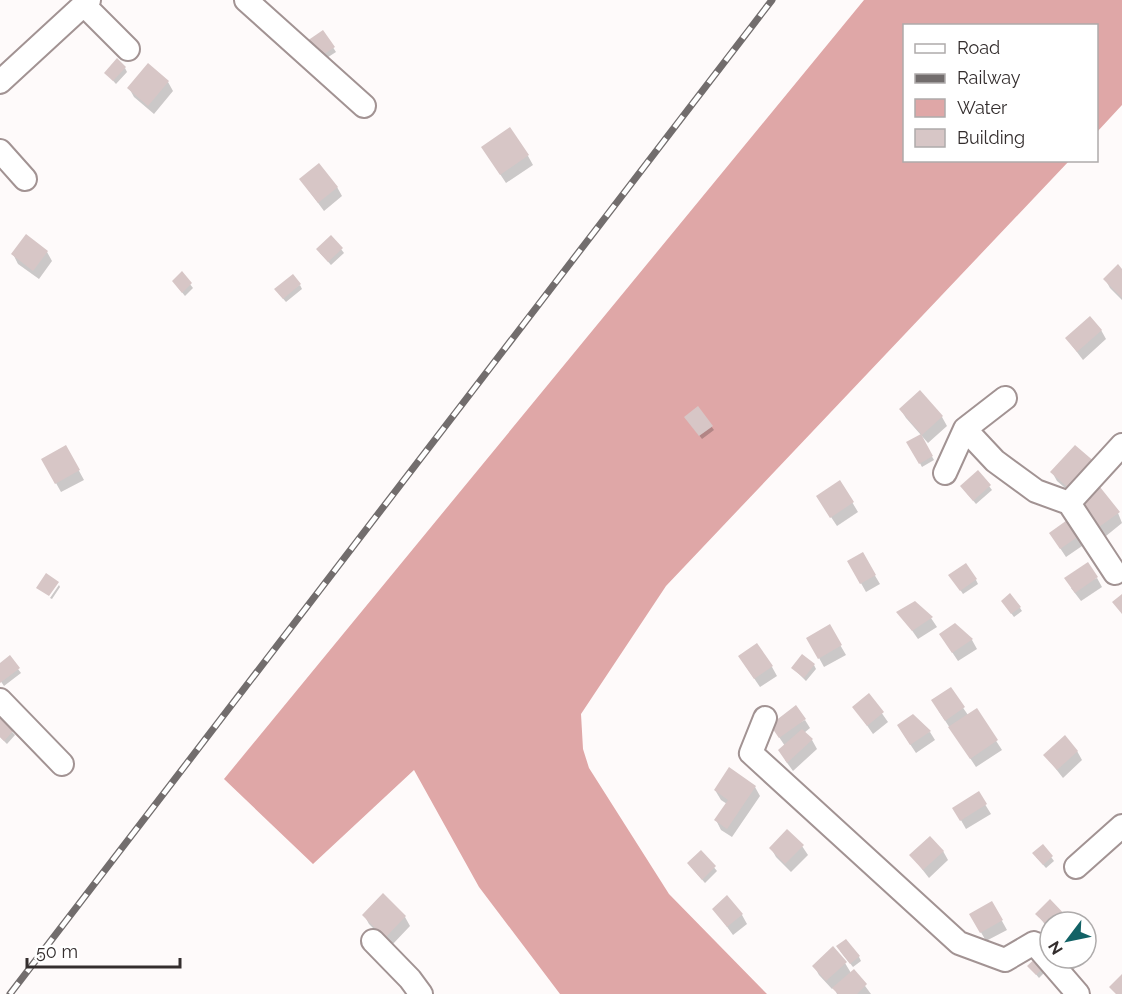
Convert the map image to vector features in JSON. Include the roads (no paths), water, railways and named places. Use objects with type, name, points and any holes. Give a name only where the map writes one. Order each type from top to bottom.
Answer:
[{"type":"street","points":[[246,0],[364,106]]},
{"type":"street","points":[[0,82],[87,3],[128,49]]},
{"type":"street","points":[[0,151],[25,179]]},
{"type":"street","points":[[945,473],[965,429],[1005,398]]},
{"type":"street","points":[[965,429],[995,461],[1036,490],[1069,503],[1115,573]]},
{"type":"street","points":[[1069,503],[1122,445]]},
{"type":"street","points":[[0,699],[62,764]]},
{"type":"street","points":[[765,718],[751,753],[959,943],[1005,960],[1034,943],[1078,994]]},
{"type":"street","points":[[1076,867],[1122,826]]},
{"type":"street","points":[[373,941],[410,979],[421,994]]},
{"type":"water","points":[[864,0],[1122,0],[1122,105],[1098,131],[1098,24],[903,24],[903,162],[1068,162],[666,586],[581,714],[583,749],[589,768],[669,894],[767,994],[560,994],[479,887],[414,770],[313,864],[224,779]]},
{"type":"railway","points":[[10,994],[772,0]]}]
